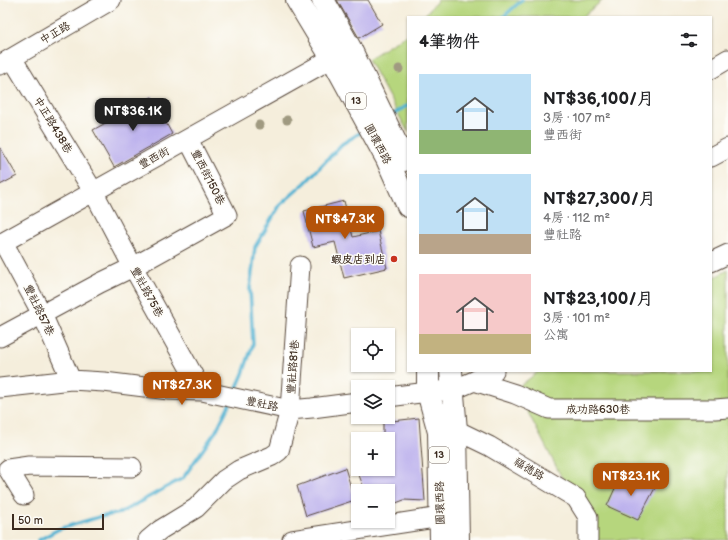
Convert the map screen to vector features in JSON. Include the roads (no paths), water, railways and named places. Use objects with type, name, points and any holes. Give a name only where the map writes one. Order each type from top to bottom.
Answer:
[{"type":"main road","name":"圓環西路","points":[[297,0],[341,53],[406,157]]},
{"type":"main road","name":"圓環西路","points":[[323,0],[341,53],[407,204]]},
{"type":"main road","name":"圓環西路","points":[[452,380],[447,431],[449,517],[458,540]]},
{"type":"main road","name":"圓環西路","points":[[428,381],[447,431]]},
{"type":"main road","name":"圓環西路","points":[[441,540],[449,517]]},
{"type":"street","name":"中正路","points":[[6,61],[111,0]]},
{"type":"street","name":"豐西街","points":[[2,243],[341,53]]},
{"type":"street","points":[[712,68],[728,59]]},
{"type":"street","name":"中正路438巷","points":[[6,61],[93,192]]},
{"type":"street","name":"豐西街150巷","points":[[133,267],[227,215],[188,139]]},
{"type":"street","points":[[712,156],[728,148]]},
{"type":"street","name":"豐社路75巷","points":[[93,192],[202,391]]},
{"type":"street","name":"豐社路57巷","points":[[2,243],[42,314],[71,380]]},
{"type":"street","points":[[712,262],[728,254]]},
{"type":"street","name":"豐社路81巷","points":[[148,540],[160,530],[196,508],[224,480],[239,470],[272,456],[279,451],[290,410],[300,266]]},
{"type":"street","points":[[0,337],[100,283],[133,267]]},
{"type":"street","points":[[395,394],[428,381],[474,381],[492,372]]},
{"type":"street","name":"豐社路","points":[[0,388],[71,380],[104,382],[169,390],[202,391],[290,410],[351,403]]},
{"type":"street","name":"成功路630巷","points":[[474,381],[515,394],[548,409],[728,408]]},
{"type":"street","name":"福德路","points":[[447,431],[489,446],[576,498],[588,518],[588,540]]},
{"type":"street","points":[[3,466],[132,467]]},
{"type":"street","points":[[3,466],[24,495]]},
{"type":"street","points":[[292,540],[449,517]]},
{"type":"waterway","points":[[504,16],[522,0]]},
{"type":"waterway","points":[[391,116],[407,106]]},
{"type":"waterway","points":[[235,392],[253,344],[250,289],[255,247],[280,205],[305,183],[342,144],[363,131]]},
{"type":"waterway","points":[[39,540],[59,529],[99,517],[120,513],[183,478],[216,431],[230,403]]},
{"type":"place","name":"蝦皮店到店","points":[[394,259]]}]
